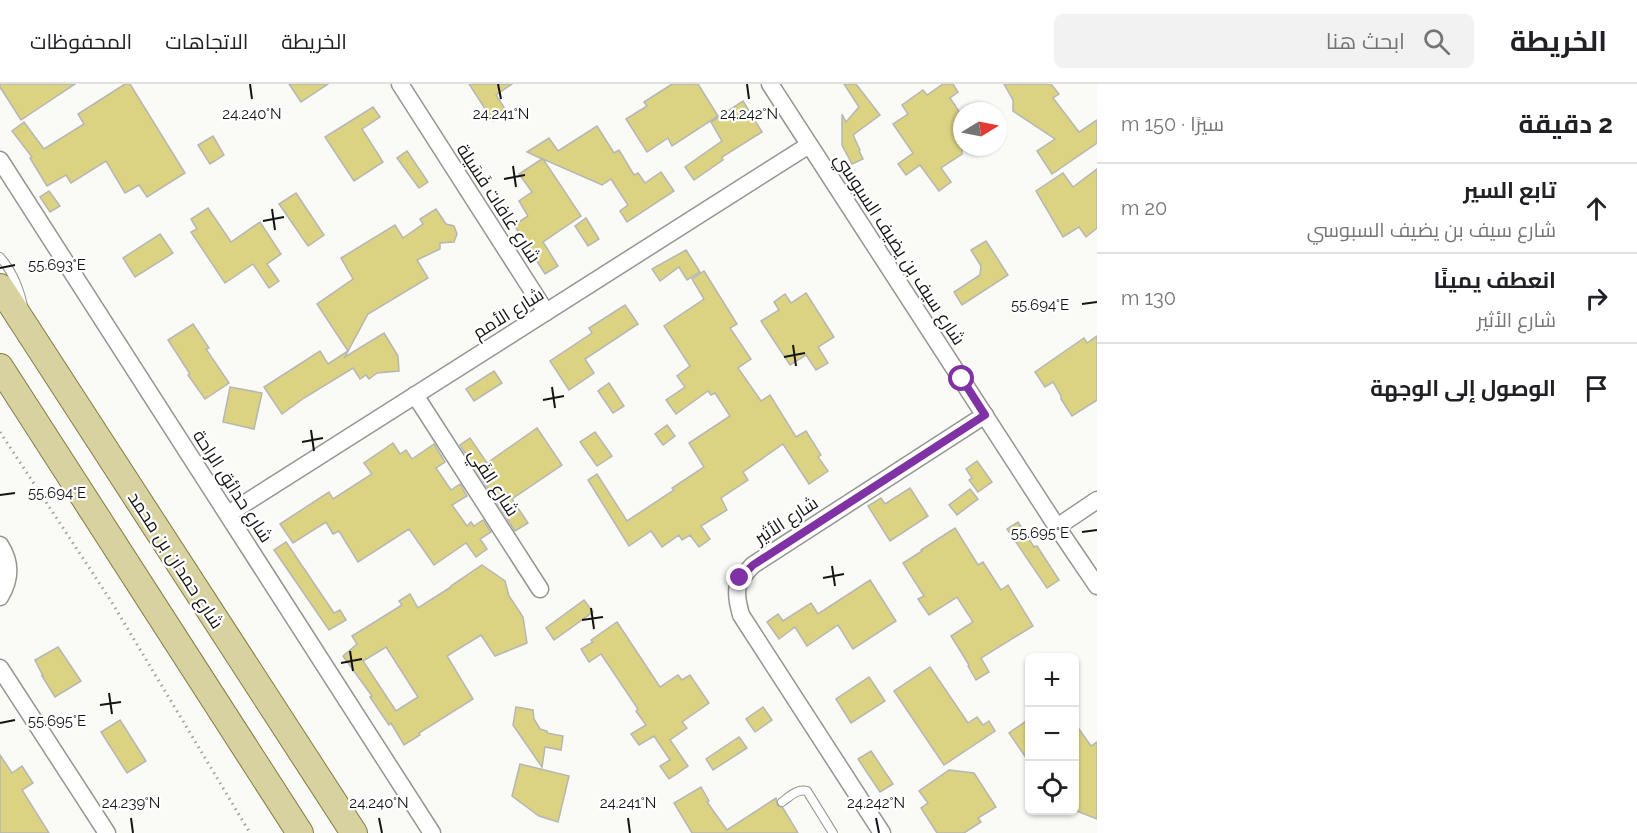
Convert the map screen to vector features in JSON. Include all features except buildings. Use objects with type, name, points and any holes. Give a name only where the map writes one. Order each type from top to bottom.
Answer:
[{"type":"main road","name":"شارع حمدان بن محمد","points":[[0,287],[354,833]]},
{"type":"main road","points":[[0,367],[298,831]]},
{"type":"street","name":"شارع غافات فَسَيلة","points":[[400,84],[546,312]]},
{"type":"street","name":"شارع سيف بن يضيف السبوسي","points":[[770,84],[1097,586]]},
{"type":"street","name":"شارع الأمم","points":[[228,514],[808,145]]},
{"type":"street","name":"شارع حدائق الراحة","points":[[0,160],[432,833]]},
{"type":"street","name":"شارع الفَي","points":[[415,395],[540,589]]},
{"type":"street","name":"شارع الأثير","points":[[882,833],[741,615],[736,597],[740,578],[753,565],[985,415]]},
{"type":"street","points":[[1057,527],[1097,500]]},
{"type":"street","points":[[0,545],[9,567],[7,582],[0,597]]},
{"type":"street","points":[[0,668],[107,833]]},
{"type":"lane","points":[[0,257],[14,277],[20,291],[24,324]]},
{"type":"lane","points":[[782,802],[798,791],[803,789],[807,791],[833,833]]},
{"type":"path","points":[[0,432],[111,601],[250,833]]},
{"type":"route","points":[[740,578],[753,565],[985,415],[962,379]]}]
